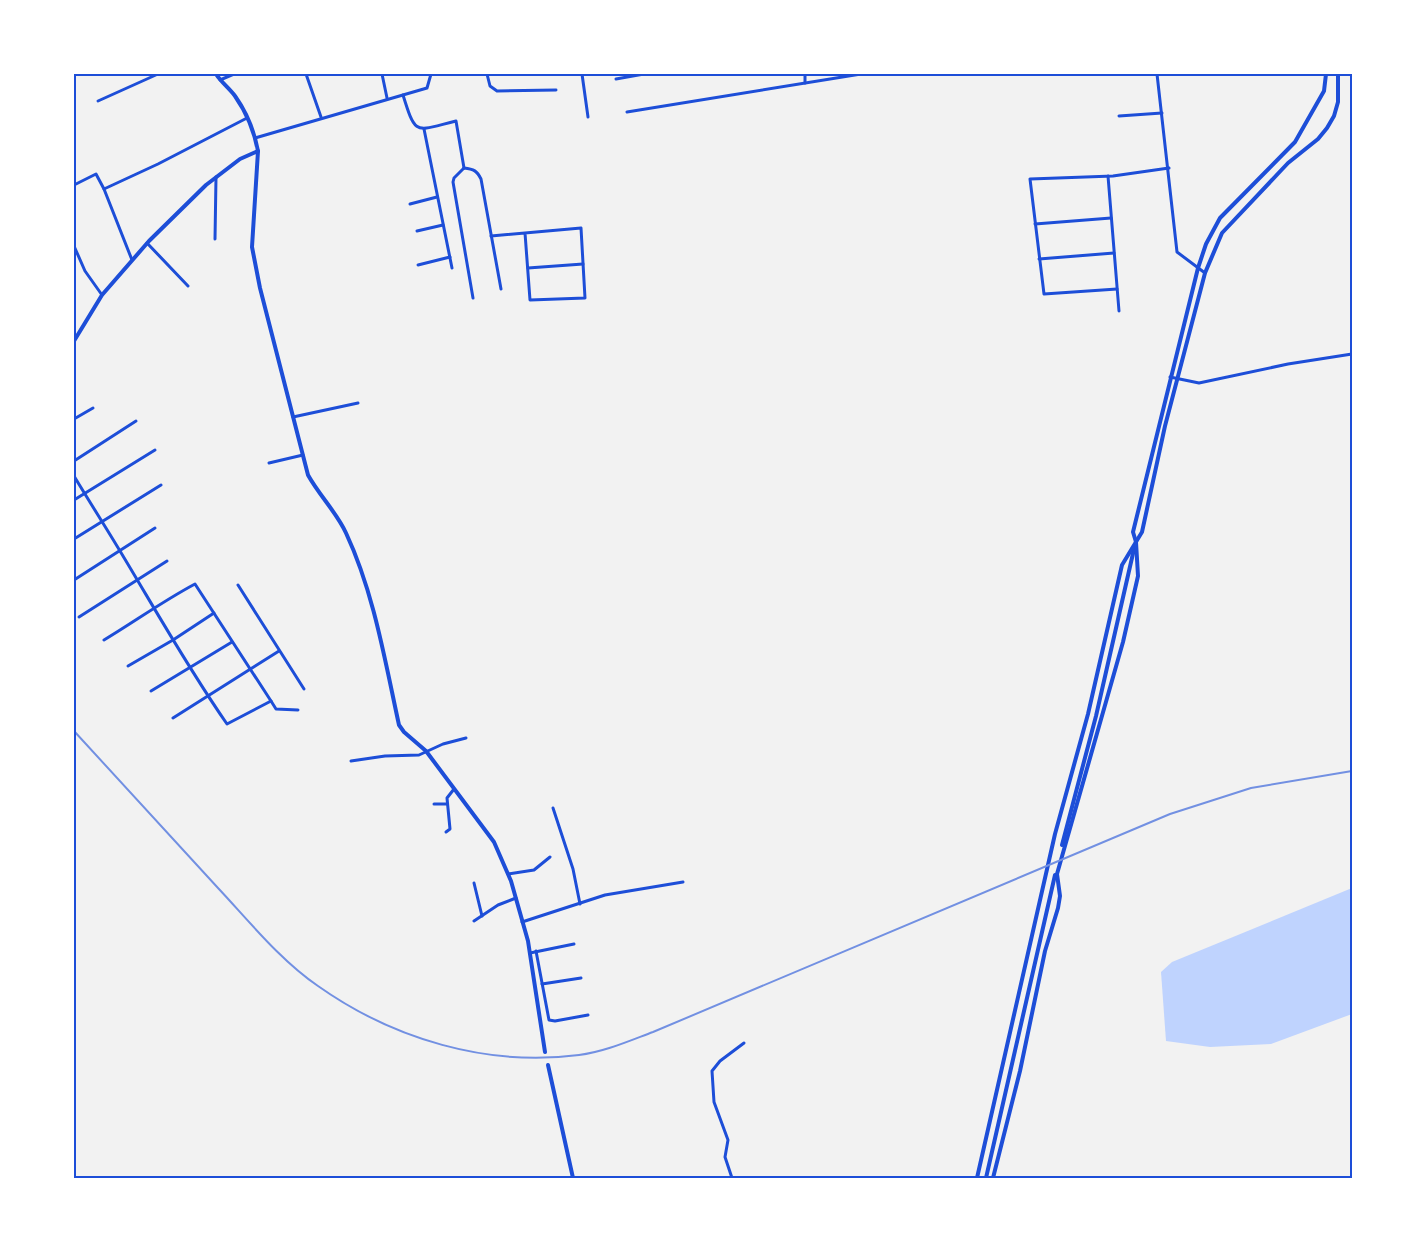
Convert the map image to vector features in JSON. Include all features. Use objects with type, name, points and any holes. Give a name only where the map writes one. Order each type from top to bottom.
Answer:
[{"type":"main road","points":[[216,74],[234,94],[249,117],[258,151],[252,247],[260,288],[308,475],[345,531],[361,568],[399,725],[426,751],[494,842],[508,874],[530,953],[545,1052]]},
{"type":"main road","points":[[993,1179],[1020,1071],[1045,951],[1058,908],[1057,874],[1126,631],[1138,576],[1136,542],[1133,532],[1198,268],[1206,244],[1220,218],[1295,142],[1324,91],[1326,74]]},
{"type":"main road","points":[[976,1179],[1055,834],[1088,714],[1122,566],[1142,532],[1165,426],[1205,273],[1222,233],[1288,163],[1318,139],[1327,128],[1338,102],[1338,74]]},
{"type":"main road","points":[[74,341],[102,295],[147,243],[216,177],[240,159],[258,151]]},
{"type":"main road","points":[[986,1179],[1064,837],[1096,716],[1136,542]]},
{"type":"main road","points":[[548,1065],[573,1179]]},
{"type":"street","points":[[98,101],[158,74]]},
{"type":"street","points":[[220,80],[234,74]]},
{"type":"street","points":[[306,74],[321,118]]},
{"type":"street","points":[[382,74],[387,99]]},
{"type":"street","points":[[255,138],[427,88],[431,74]]},
{"type":"street","points":[[487,74],[490,86],[497,91],[556,90]]},
{"type":"street","points":[[582,74],[588,117]]},
{"type":"street","points":[[616,80],[644,74]]},
{"type":"street","points":[[804,74],[805,83]]},
{"type":"street","points":[[627,112],[861,74]]},
{"type":"street","points":[[1157,74],[1177,252],[1205,273]]},
{"type":"street","points":[[403,95],[412,123],[417,128],[424,129],[456,121],[464,168]]},
{"type":"street","points":[[1119,116],[1162,113]]},
{"type":"street","points":[[104,189],[249,117]]},
{"type":"street","points":[[424,129],[452,268]]},
{"type":"street","points":[[464,168],[477,172],[481,179],[501,289]]},
{"type":"street","points":[[464,168],[453,182],[473,298]]},
{"type":"street","points":[[1117,289],[1044,294],[1030,179],[1108,176],[1169,168]]},
{"type":"street","points":[[74,185],[96,174],[132,260]]},
{"type":"street","points":[[1108,176],[1119,311]]},
{"type":"street","points":[[215,239],[216,177]]},
{"type":"street","points":[[410,204],[437,197]]},
{"type":"street","points":[[1035,224],[1111,218]]},
{"type":"street","points":[[417,231],[443,225]]},
{"type":"street","points":[[491,236],[581,228],[585,298],[530,300],[525,233]]},
{"type":"street","points":[[147,243],[188,285]]},
{"type":"street","points":[[74,246],[85,271],[102,295]]},
{"type":"street","points":[[1039,259],[1114,253]]},
{"type":"street","points":[[418,265],[450,257]]},
{"type":"street","points":[[528,268],[583,264]]},
{"type":"street","points":[[1170,377],[1199,383],[1288,364],[1353,354]]},
{"type":"street","points":[[293,417],[358,403]]},
{"type":"street","points":[[74,419],[93,408]]},
{"type":"street","points":[[74,461],[136,421]]},
{"type":"street","points":[[74,500],[155,450]]},
{"type":"street","points":[[269,463],[303,455]]},
{"type":"street","points":[[74,476],[190,668],[227,724],[271,701]]},
{"type":"street","points":[[74,539],[161,485]]},
{"type":"street","points":[[74,580],[155,528]]},
{"type":"street","points":[[79,617],[166,561]]},
{"type":"street","points":[[104,640],[195,584],[276,709],[298,710]]},
{"type":"street","points":[[238,585],[304,689]]},
{"type":"street","points":[[128,666],[214,613]]},
{"type":"street","points":[[151,691],[232,641]]},
{"type":"street","points":[[173,718],[279,651]]},
{"type":"street","points":[[351,761],[385,756],[410,757],[453,740],[465,738]]},
{"type":"street","points":[[446,832],[450,829],[447,798],[454,789]]},
{"type":"street","points":[[434,804],[447,804]]},
{"type":"street","points":[[553,808],[573,869],[580,904]]},
{"type":"street","points":[[508,874],[520,874],[534,870],[550,857]]},
{"type":"street","points":[[522,922],[604,896],[683,882]]},
{"type":"street","points":[[474,883],[482,916]]},
{"type":"street","points":[[474,921],[498,905],[516,898]]},
{"type":"street","points":[[530,953],[574,944]]},
{"type":"street","points":[[536,951],[549,1020],[588,1015]]},
{"type":"street","points":[[542,984],[582,978]]},
{"type":"street","points":[[732,1179],[725,1157],[728,1140],[714,1102],[712,1071],[720,1061],[744,1043]]},
{"type":"water","points":[[1352,888],[1352,1014],[1271,1044],[1210,1047],[1166,1041],[1161,972],[1172,962]]},
{"type":"railway","points":[[74,731],[265,940],[304,976],[347,1005],[409,1034],[442,1045],[510,1057],[544,1058],[579,1055],[616,1046],[1170,814],[1251,788],[1352,771]]}]
